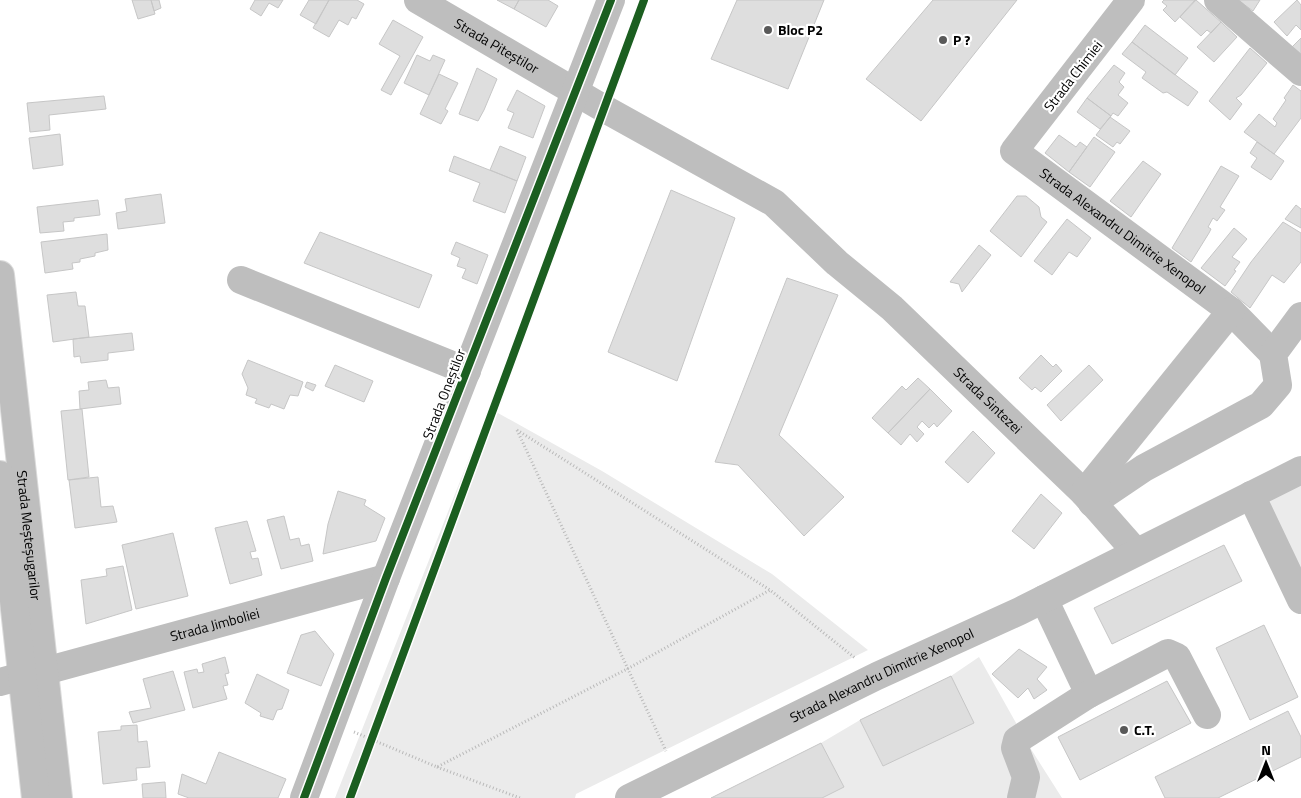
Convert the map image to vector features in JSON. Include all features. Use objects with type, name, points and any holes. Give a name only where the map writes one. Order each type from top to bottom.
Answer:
[{"type":"street","name":"Strada Piteștilor","points":[[418,0],[576,93],[774,203],[837,263],[892,308]]},
{"type":"street","name":"Strada Oneștilor","points":[[304,798],[386,578],[611,0]]},
{"type":"street","name":"Strada Chimiei","points":[[1014,151],[1131,0]]},
{"type":"street","points":[[1218,0],[1301,72]]},
{"type":"street","name":"Strada Alexandru Dimitrie Xenopol","points":[[1014,151],[1231,312],[1273,354]]},
{"type":"street","name":"Strada Meșteșugarilor","points":[[0,275],[22,676],[58,798]]},
{"type":"street","points":[[241,280],[467,371]]},
{"type":"street","name":"Strada Sintezei","points":[[892,308],[1088,498]]},
{"type":"street","points":[[1088,498],[1231,312]]},
{"type":"street","points":[[1088,498],[1261,406],[1278,385],[1273,354],[1301,316]]},
{"type":"street","name":"Strada Alexandru Dimitrie Xenopol","points":[[629,798],[877,676],[1044,599],[1301,470]]},
{"type":"street","name":"Strada Meșteșugarilor","points":[[0,475],[36,798]]},
{"type":"street","points":[[1251,495],[1301,600]]},
{"type":"street","points":[[1088,498],[1136,552]]},
{"type":"street","name":"Strada Jimboliei","points":[[22,676],[386,578]]},
{"type":"street","points":[[1044,599],[1089,694]]},
{"type":"street","points":[[1021,798],[1026,777],[1015,748],[1017,740],[1089,694],[1168,653],[1177,657],[1207,715]]},
{"type":"path","points":[[676,774],[629,668],[517,430],[770,590],[877,676]]},
{"type":"path","points":[[437,767],[629,668],[770,590]]},
{"type":"path","points":[[333,722],[437,767],[520,798]]},
{"type":"path","points":[[369,748],[376,730]]},
{"type":"shaded area","points":[[489,408],[602,471],[772,574],[868,650],[576,794],[575,798],[335,798]]},
{"type":"shaded area","points":[[1301,470],[1301,600],[1251,495]]},
{"type":"shaded area","points":[[979,657],[1029,746],[1062,798],[822,798],[844,787],[821,743],[860,720],[883,766],[973,723],[951,676]]},
{"type":"building","points":[[132,0],[151,0],[155,14],[138,19]]},
{"type":"building","points":[[151,0],[159,0],[161,8],[154,11]]},
{"type":"building","points":[[255,0],[283,0],[278,8],[269,3],[261,16],[250,9]]},
{"type":"building","points":[[309,0],[329,0],[316,24],[300,15]]},
{"type":"building","points":[[329,0],[357,0],[364,4],[356,19],[352,17],[348,25],[339,20],[329,37],[313,28]]},
{"type":"building","points":[[497,0],[519,0],[514,9]]},
{"type":"building","points":[[519,0],[548,0],[558,6],[546,27],[514,9]]},
{"type":"building","name":"Bloc P2","points":[[737,0],[824,0],[788,89],[711,59]]},
{"type":"building","name":"P ?","points":[[933,0],[1017,0],[921,121],[866,79]]},
{"type":"building","points":[[1164,0],[1195,0],[1175,22],[1163,10],[1167,6],[1162,2]]},
{"type":"building","points":[[1196,0],[1221,22],[1211,33],[1207,30],[1201,36],[1180,17]]},
{"type":"building","points":[[1238,0],[1260,0],[1253,11]]},
{"type":"building","points":[[1297,0],[1301,5],[1301,30],[1296,25],[1287,36],[1274,22]]},
{"type":"building","points":[[393,20],[423,37],[391,95],[381,90],[400,56],[379,44]]},
{"type":"building","points":[[1221,22],[1237,37],[1214,62],[1197,47]]},
{"type":"building","points":[[1145,25],[1188,58],[1175,75],[1132,42]]},
{"type":"building","points":[[1301,38],[1301,60],[1287,52]]},
{"type":"building","points":[[1132,42],[1198,92],[1188,106],[1167,92],[1163,93],[1142,78],[1146,72],[1122,54]]},
{"type":"building","points":[[1250,48],[1267,63],[1241,95],[1236,98],[1242,104],[1230,120],[1209,101]]},
{"type":"building","points":[[417,55],[430,61],[433,55],[445,60],[429,95],[404,83]]},
{"type":"building","points":[[1114,65],[1125,73],[1119,82],[1124,87],[1118,95],[1128,103],[1118,116],[1113,113],[1111,116],[1087,98]]},
{"type":"building","points":[[477,68],[497,79],[478,121],[459,114]]},
{"type":"building","points":[[439,74],[458,83],[445,109],[448,111],[441,124],[420,114]]},
{"type":"building","points":[[1293,85],[1301,91],[1301,118],[1274,154],[1244,132],[1259,114],[1275,127],[1277,123],[1273,119],[1286,100],[1284,98]]},
{"type":"building","points":[[517,90],[545,106],[533,138],[508,128],[514,113],[507,110]]},
{"type":"building","points":[[104,96],[106,109],[49,115],[50,130],[30,132],[27,103]]},
{"type":"building","points":[[1087,98],[1111,116],[1100,129],[1077,112]]},
{"type":"building","points":[[1110,117],[1130,131],[1120,144],[1117,142],[1113,147],[1096,135]]},
{"type":"building","points":[[60,134],[63,165],[33,169],[29,138]]},
{"type":"building","points":[[1059,135],[1076,147],[1080,142],[1087,147],[1069,172],[1045,153]]},
{"type":"building","points":[[1094,137],[1115,152],[1090,187],[1069,172]]},
{"type":"building","points":[[1257,142],[1284,161],[1271,180],[1251,167],[1257,158],[1250,153]]},
{"type":"building","points":[[500,146],[526,157],[517,181],[490,170]]},
{"type":"building","points":[[454,156],[517,181],[505,213],[473,201],[480,183],[449,171]]},
{"type":"building","points":[[1143,161],[1161,174],[1131,217],[1110,201]]},
{"type":"building","points":[[1221,166],[1239,176],[1220,207],[1225,210],[1217,221],[1213,218],[1208,227],[1211,229],[1209,233],[1191,262],[1172,248]]},
{"type":"building","points":[[671,190],[735,218],[677,381],[608,352]]},
{"type":"building","points":[[161,194],[165,223],[118,229],[116,213],[127,211],[125,199]]},
{"type":"building","points":[[1017,196],[1026,196],[1039,207],[1041,217],[1047,222],[1021,257],[990,231]]},
{"type":"building","points":[[98,200],[100,215],[74,218],[74,221],[63,222],[64,231],[40,233],[37,207]]},
{"type":"building","points":[[1296,205],[1301,209],[1301,228],[1285,219]]},
{"type":"building","points":[[1067,219],[1091,238],[1077,257],[1069,252],[1052,275],[1034,261]]},
{"type":"building","points":[[1283,222],[1301,233],[1301,262],[1284,283],[1272,275],[1250,308],[1231,292],[1251,262]]},
{"type":"building","points":[[1234,228],[1247,239],[1232,257],[1240,262],[1225,286],[1201,268]]},
{"type":"building","points":[[320,232],[432,275],[419,308],[304,263]]},
{"type":"building","points":[[107,234],[108,250],[95,253],[95,256],[80,259],[80,262],[72,263],[73,269],[45,273],[41,242]]},
{"type":"building","points":[[456,242],[488,255],[477,284],[462,278],[466,269],[457,266],[460,258],[451,254]]},
{"type":"building","points":[[979,245],[991,255],[962,292],[959,284],[950,282]]},
{"type":"building","points":[[787,278],[838,295],[779,435],[844,497],[804,536],[738,465],[715,462]]},
{"type":"building","points":[[76,292],[78,306],[85,306],[89,337],[53,342],[47,295]]},
{"type":"building","points":[[132,333],[134,350],[108,353],[108,360],[81,363],[80,356],[74,357],[73,339]]},
{"type":"building","points":[[1041,355],[1053,367],[1056,364],[1062,371],[1041,392],[1035,387],[1032,390],[1019,378]]},
{"type":"building","points":[[248,360],[303,382],[298,396],[290,395],[284,409],[271,404],[269,408],[255,403],[257,399],[246,395],[248,388],[242,374]]},
{"type":"building","points":[[335,365],[373,381],[364,402],[325,386]]},
{"type":"building","points":[[1089,365],[1103,380],[1061,421],[1047,405]]},
{"type":"building","points":[[918,378],[930,389],[888,433],[872,418],[902,386],[906,390]]},
{"type":"building","points":[[106,380],[108,388],[119,387],[121,404],[80,409],[79,391],[89,390],[88,382]]},
{"type":"building","points":[[307,382],[316,385],[313,391],[305,387]]},
{"type":"building","points":[[930,389],[952,411],[937,427],[934,423],[929,428],[922,421],[917,427],[924,434],[917,442],[910,434],[901,445],[888,433]]},
{"type":"building","points":[[82,409],[89,477],[68,480],[61,411]]},
{"type":"building","points":[[973,431],[995,453],[968,483],[945,462]]},
{"type":"building","points":[[98,477],[101,507],[113,506],[117,522],[75,528],[69,480]]},
{"type":"building","points":[[338,491],[366,500],[364,505],[385,518],[376,541],[323,554],[328,524]]},
{"type":"building","points":[[1041,494],[1062,513],[1034,549],[1012,531]]},
{"type":"building","points":[[284,516],[290,540],[299,538],[301,546],[309,544],[313,561],[281,569],[267,520]]},
{"type":"building","points":[[247,521],[256,551],[250,552],[252,559],[258,558],[262,575],[230,584],[215,528]]},
{"type":"building","points":[[173,533],[188,596],[136,609],[122,545]]},
{"type":"building","points":[[1224,545],[1242,581],[1112,644],[1094,608]]},
{"type":"building","points":[[123,566],[132,610],[86,624],[81,580],[107,576],[106,569]]},
{"type":"building","points":[[1264,625],[1298,697],[1250,720],[1216,648]]},
{"type":"building","points":[[315,631],[334,654],[321,686],[287,673],[301,635]]},
{"type":"building","points":[[1019,649],[1047,667],[1037,679],[1047,690],[1034,699],[1028,688],[1018,698],[992,674]]},
{"type":"building","points":[[225,657],[229,673],[225,674],[228,685],[223,686],[227,699],[193,708],[184,672],[197,669],[198,673],[204,672],[202,664]]},
{"type":"building","points":[[173,671],[185,710],[133,723],[129,712],[151,708],[143,679]]},
{"type":"building","points":[[257,674],[289,690],[282,709],[277,710],[273,720],[260,716],[261,713],[245,703]]},
{"type":"building","points":[[951,676],[974,723],[883,766],[860,720]]},
{"type":"building","name":"C.T.","points":[[1167,681],[1191,723],[1080,780],[1058,737]]},
{"type":"building","points":[[1288,711],[1301,737],[1301,757],[1218,798],[1165,798],[1155,777]]},
{"type":"building","points":[[137,725],[138,742],[147,741],[150,767],[136,768],[137,780],[103,784],[98,732],[121,730],[121,726]]},
{"type":"building","points":[[821,743],[844,787],[822,798],[711,798]]},
{"type":"building","points":[[219,752],[286,779],[278,798],[189,798],[178,794],[182,774],[206,784]]},
{"type":"building","points":[[165,782],[166,798],[143,798],[142,784]]},
{"type":"cycle path","points":[[304,798],[386,578],[611,0]]},
{"type":"cycle path","points":[[350,798],[644,0]]},
{"type":"place","name":"Bloc P2","points":[[768,30]]},
{"type":"place","name":"P ?","points":[[943,40]]},
{"type":"place","name":"C.T.","points":[[1124,730]]}]
